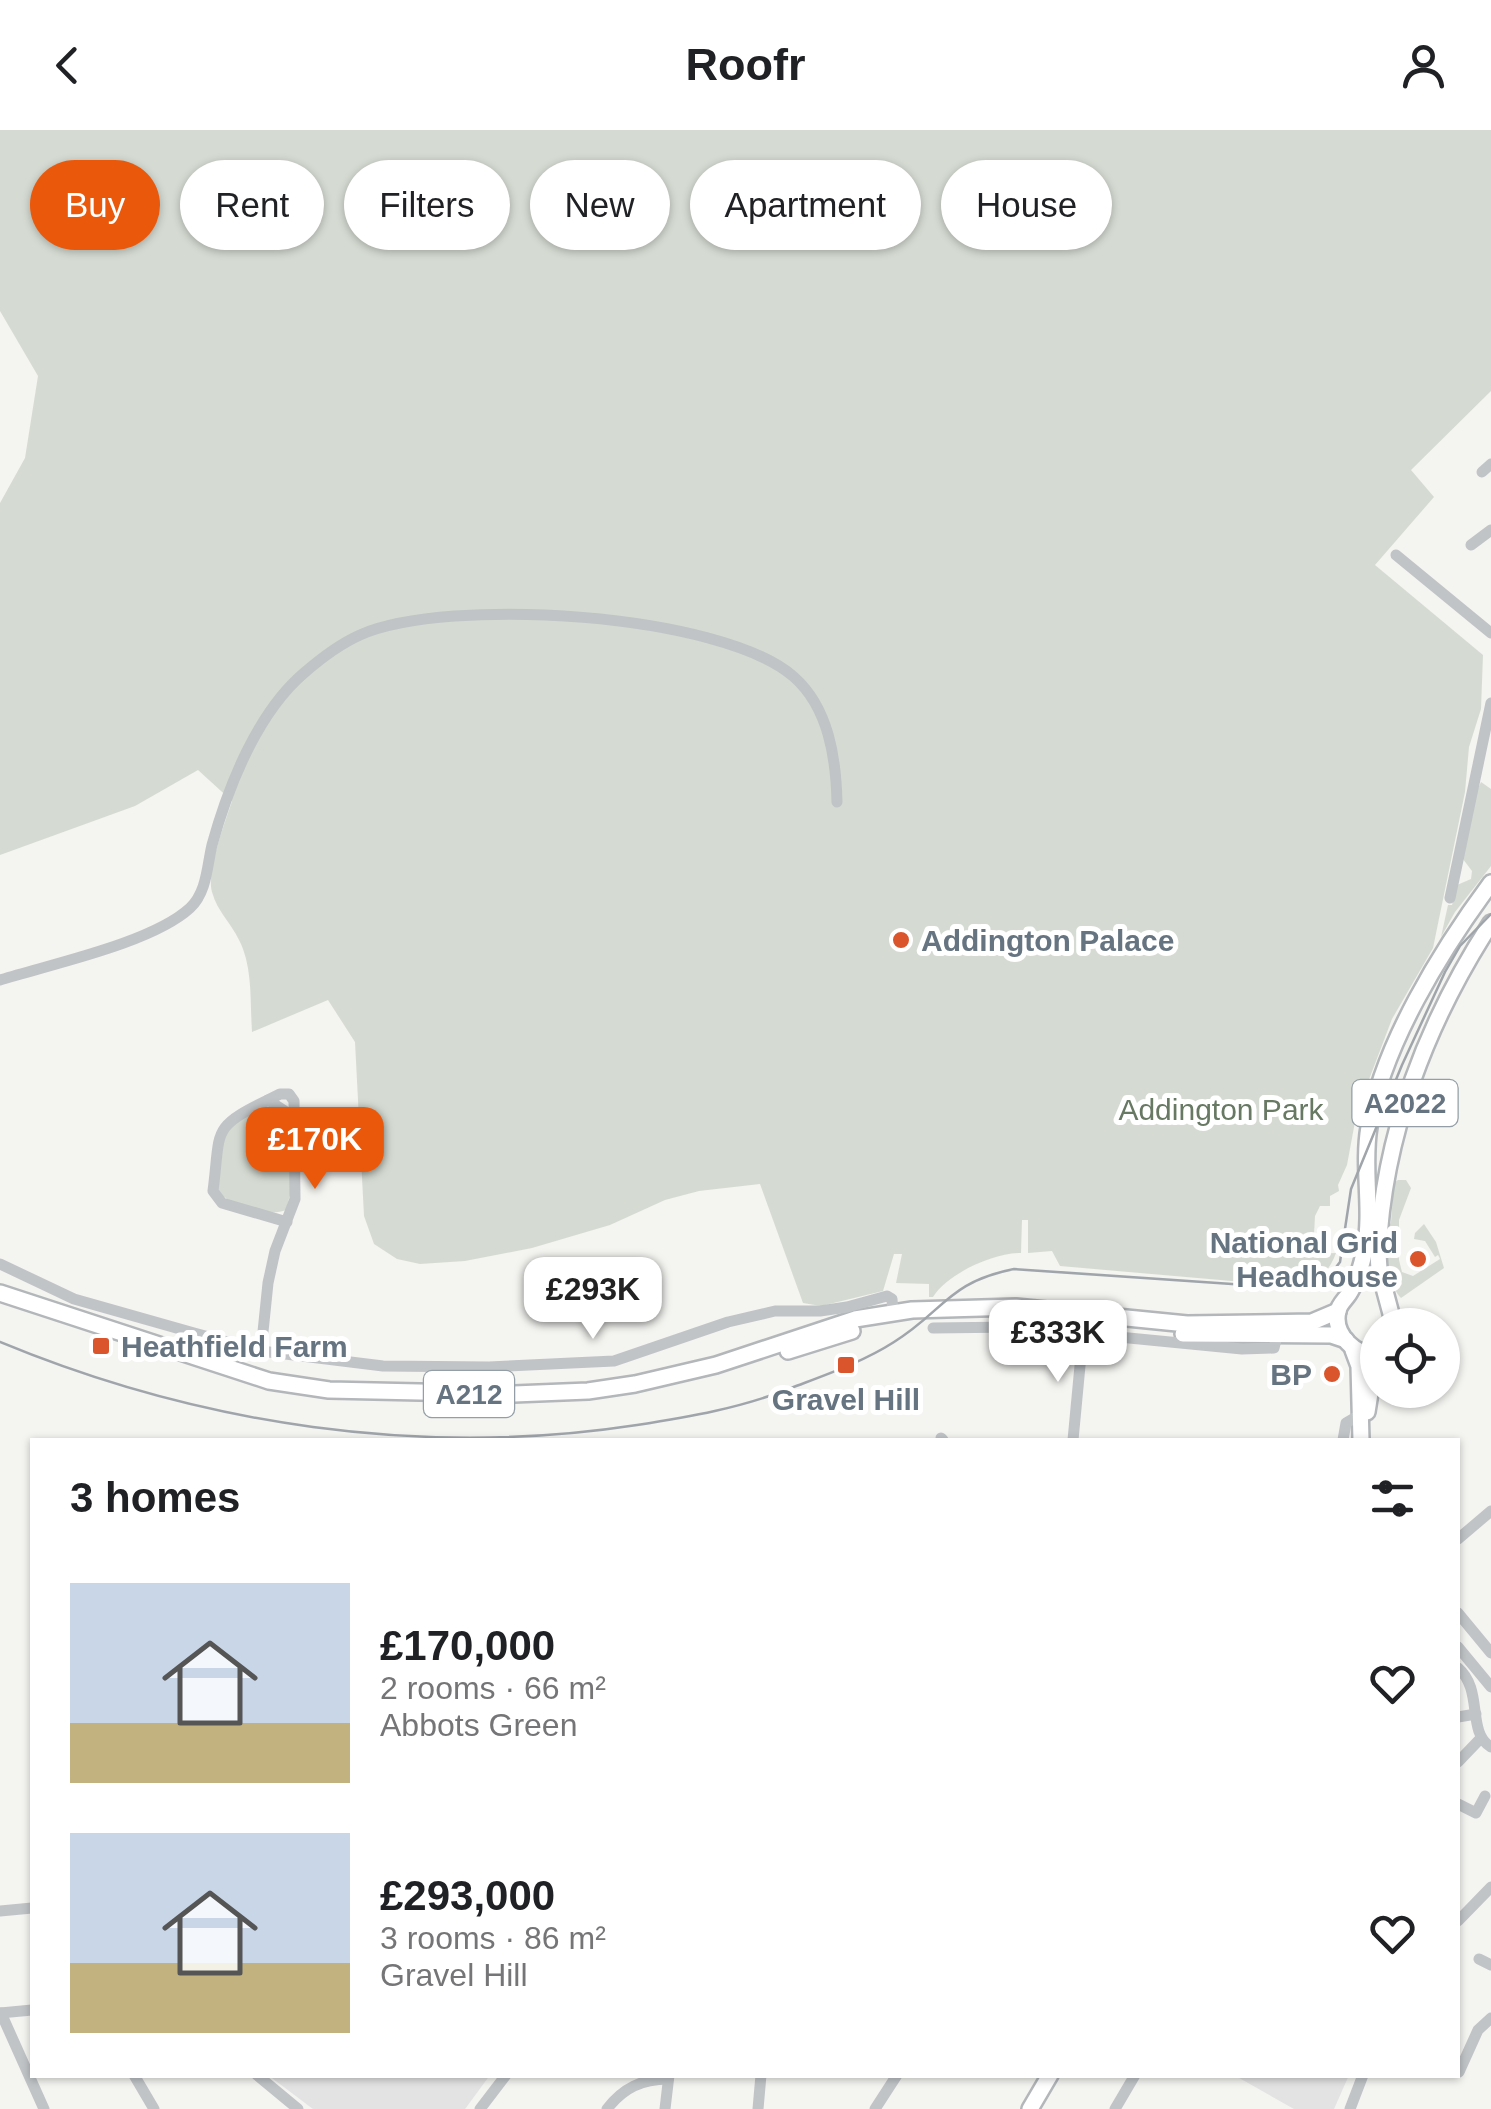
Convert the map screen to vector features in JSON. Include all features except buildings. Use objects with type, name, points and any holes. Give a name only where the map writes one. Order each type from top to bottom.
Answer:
[{"type":"main road","name":"A2022","points":[[1350,1294],[1367,1240],[1366,1151],[1372,1112],[1434,966],[1491,884]]},
{"type":"main road","points":[[1462,923],[1491,900]]},
{"type":"main road","name":"A2022","points":[[1386,1298],[1378,1269],[1379,1243],[1393,1142],[1435,1024],[1491,923]]},
{"type":"main road","points":[[1360,1429],[1360,1376],[1338,1322],[1338,1311],[1350,1294],[1368,1292],[1386,1298],[1389,1308]]},
{"type":"main road","name":"A212","points":[[0,1293],[269,1382],[328,1390],[514,1394],[588,1391],[662,1378],[728,1361],[892,1306],[1016,1308],[1187,1324],[1312,1322],[1338,1311]]},
{"type":"main road","name":"A212","points":[[47,1308],[99,1334],[221,1378],[279,1394],[337,1400],[516,1404],[623,1396],[706,1378],[855,1330],[898,1322],[1017,1317],[1186,1334],[1277,1339],[1332,1335],[1350,1345]]},
{"type":"main road","points":[[1350,1345],[1360,1352]]},
{"type":"main road","points":[[1030,2109],[1048,2078]]},
{"type":"street","points":[[1471,545],[1491,530]]},
{"type":"street","points":[[1396,555],[1491,633]]},
{"type":"street","points":[[0,980],[130,939],[171,921],[192,906],[202,894],[212,845],[237,766],[278,703],[303,674],[359,635],[398,623],[474,614],[551,614],[647,625],[721,642],[768,658],[796,678],[814,701],[836,755],[837,802]]},
{"type":"street","points":[[1450,898],[1460,872],[1491,702]]},
{"type":"street","points":[[261,1351],[268,1283],[295,1198],[294,1100],[289,1094],[280,1094],[225,1123],[213,1191],[222,1203],[287,1222]]},
{"type":"street","points":[[0,1264],[74,1300],[261,1351],[383,1366],[614,1362],[728,1322],[774,1312],[820,1312],[880,1296],[892,1306]]},
{"type":"street","points":[[933,1328],[968,1321],[1242,1349],[1270,1349],[1277,1339]]},
{"type":"street","points":[[1074,1438],[1083,1334]]},
{"type":"street","points":[[1343,1438],[1346,1423],[1360,1429]]},
{"type":"street","points":[[1460,1538],[1491,1510]]},
{"type":"street","points":[[1460,1617],[1491,1653]]},
{"type":"street","points":[[1460,1649],[1491,1687]]},
{"type":"street","points":[[1460,1670],[1470,1682],[1486,1742],[1460,1761]]},
{"type":"street","points":[[1460,1716],[1476,1714]]},
{"type":"street","points":[[1460,1805],[1476,1813],[1485,1796]]},
{"type":"street","points":[[1460,1919],[1491,1887]]},
{"type":"street","points":[[0,1911],[30,1908]]},
{"type":"street","points":[[30,2010],[1,2010],[30,2077]]},
{"type":"street","points":[[1460,2070],[1478,2030],[1491,2018]]},
{"type":"street","points":[[31,2078],[44,2109]]},
{"type":"street","points":[[136,2078],[154,2109]]},
{"type":"street","points":[[261,2078],[298,2109]]},
{"type":"street","points":[[480,2109],[504,2078]]},
{"type":"street","points":[[665,2109],[669,2078]]},
{"type":"street","points":[[758,2109],[761,2078]]},
{"type":"street","points":[[875,2109],[895,2078]]},
{"type":"street","points":[[1115,2109],[1133,2078]]},
{"type":"street","points":[[1350,2109],[1362,2078]]},
{"type":"street","points":[[607,2109],[635,2080]]},
{"type":"shaded area","points":[[272,2078],[488,2078],[465,2109],[313,2109]]},
{"type":"shaded area","points":[[1239,2078],[1348,2078],[1334,2109],[1294,2109]]},
{"type":"green space","name":"Addington Park","points":[[0,130],[1491,130],[1491,391],[1411,470],[1434,497],[1375,565],[1483,655],[1481,709],[1469,747],[1465,792],[1433,948],[1392,1019],[1357,1111],[1339,1191],[1330,1196],[1330,1206],[1320,1206],[1315,1216],[1313,1254],[1336,1253],[1328,1268],[1312,1281],[1288,1286],[1060,1266],[1052,1251],[1028,1253],[1028,1220],[1022,1220],[1021,1253],[972,1266],[949,1280],[933,1297],[929,1297],[929,1284],[896,1283],[902,1254],[894,1254],[883,1291],[821,1306],[803,1303],[760,1184],[699,1191],[665,1200],[610,1225],[532,1248],[465,1261],[420,1264],[397,1259],[374,1244],[364,1216],[355,1042],[328,1000],[252,1032],[247,962],[239,940],[214,899],[211,883],[217,847],[232,801],[198,770],[135,806],[0,855],[0,503],[25,458],[38,376],[0,311]]},
{"type":"green space","points":[[1481,782],[1491,789],[1491,866],[1441,937],[1457,885],[1471,879],[1472,871],[1463,859]]},
{"type":"green space","points":[[267,1105],[290,1124],[291,1191],[286,1210],[278,1212],[249,1209],[217,1190],[228,1126]]},
{"type":"green space","points":[[1406,1180],[1411,1188],[1399,1220],[1402,1272],[1413,1276],[1440,1259],[1425,1241],[1414,1239],[1424,1224],[1436,1242],[1444,1268],[1401,1298],[1391,1281],[1386,1251],[1391,1236],[1388,1229],[1394,1183]]},
{"type":"tram line","points":[[0,1342],[154,1395],[233,1413],[313,1427],[475,1438],[637,1425],[753,1401],[870,1356],[911,1330],[960,1290],[1014,1269],[1303,1289],[1327,1279],[1340,1262],[1351,1189],[1402,1065],[1460,946],[1491,914]]},
{"type":"place","name":"Addington Palace","points":[[901,940]]},
{"type":"place","name":"National Grid Headhouse","points":[[1418,1259]]},
{"type":"place","name":"Heathfield Farm","points":[[101,1346]]},
{"type":"place","name":"Gravel Hill","points":[[846,1365]]},
{"type":"place","name":"BP","points":[[1332,1374]]}]
